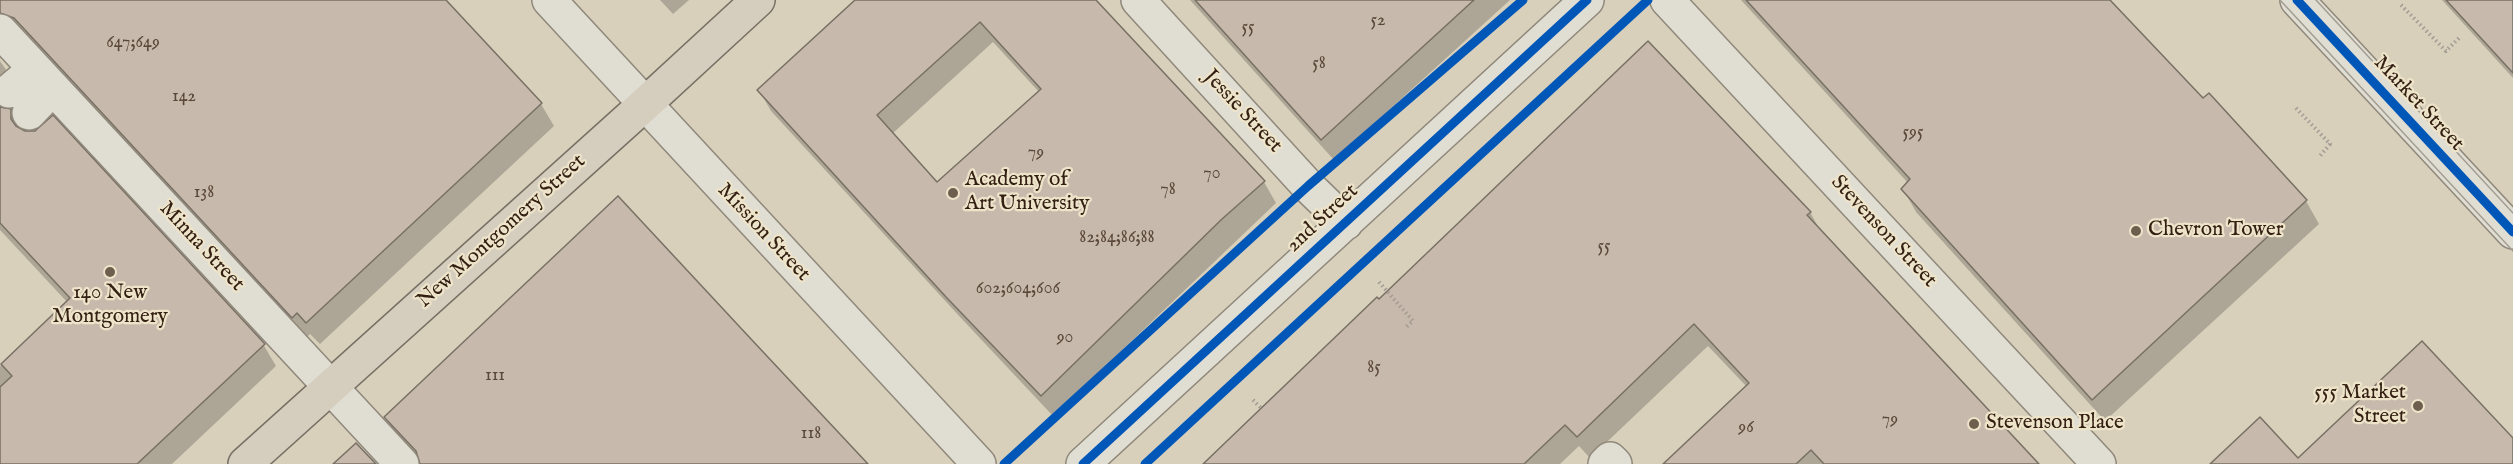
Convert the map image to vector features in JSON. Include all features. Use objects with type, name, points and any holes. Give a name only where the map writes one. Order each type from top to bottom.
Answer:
[{"type":"main road","name":"New Montgomery Street","points":[[245,464],[758,0]]},
{"type":"street","name":"Mission Street","points":[[549,0],[979,464]]},
{"type":"street","name":"Jessie Street","points":[[1138,0],[1308,186],[1346,223]]},
{"type":"street","name":"2nd Street","points":[[1083,464],[1587,0]]},
{"type":"street","name":"Stevenson Street","points":[[1667,0],[2099,464]]},
{"type":"street","name":"Market Street","points":[[2297,0],[2513,232]]},
{"type":"street","name":"Market Street","points":[[2321,0],[2385,95]]},
{"type":"street","name":"Minna Street","points":[[0,31],[402,464]]},
{"type":"street","points":[[19,102],[44,79]]},
{"type":"path","points":[[2401,5],[2446,51],[2460,37]]},
{"type":"path","points":[[2296,108],[2330,144],[2320,156]]},
{"type":"path","points":[[1379,282],[1413,321],[1407,327]]},
{"type":"path","points":[[1253,400],[1261,408]]},
{"type":"building","points":[[0,0],[446,0],[542,103],[306,323],[297,313],[292,318],[14,18],[0,13]]},
{"type":"building","points":[[855,0],[1096,0],[1265,181],[1222,219],[1041,396],[946,297],[757,90]],"holes":[[[980,22],[1041,89],[937,182],[877,115]]]},
{"type":"building","points":[[1195,0],[1474,0],[1321,140]]},
{"type":"building","points":[[1746,0],[2110,0],[2203,98],[2209,93],[2307,200],[2092,400],[1901,189],[1910,179]]},
{"type":"building","points":[[2446,0],[2513,0],[2513,73]]},
{"type":"building","points":[[1648,41],[1811,212],[1807,215],[2039,464],[1824,464],[1811,450],[1796,464],[1663,464],[1749,383],[1694,324],[1577,437],[1565,425],[1524,464],[1203,464],[1377,297],[1379,299]]},
{"type":"building","name":"140 New Montgomery","points":[[0,107],[11,109],[11,119],[16,126],[25,131],[35,131],[53,115],[265,344],[137,464],[0,464],[0,387],[12,376],[1,364],[70,298],[0,223]]},
{"type":"building","points":[[618,196],[868,464],[420,464],[416,451],[384,417]]},
{"type":"building","name":"555 Market Street","points":[[2422,341],[2513,438],[2513,464],[2210,464],[2260,417],[2298,458]]},
{"type":"building","points":[[356,443],[376,464],[333,464]]},
{"type":"tram line","points":[[2280,0],[2513,251]]},
{"type":"tram line","points":[[2316,0],[2513,213]]},
{"type":"cycle path","points":[[1004,464],[1308,186],[1523,0]]},
{"type":"cycle path","points":[[1083,464],[1587,0]]},
{"type":"cycle path","points":[[1145,464],[1648,0]]},
{"type":"cycle path","points":[[2297,0],[2513,232]]},
{"type":"place","name":"Academy of Art University","points":[[953,193]]},
{"type":"place","name":"Chevron Tower","points":[[2136,231]]},
{"type":"place","name":"140 New Montgomery","points":[[110,272]]},
{"type":"place","name":"555 Market Street","points":[[2418,406]]},
{"type":"place","name":"Stevenson Place","points":[[1974,424]]}]
